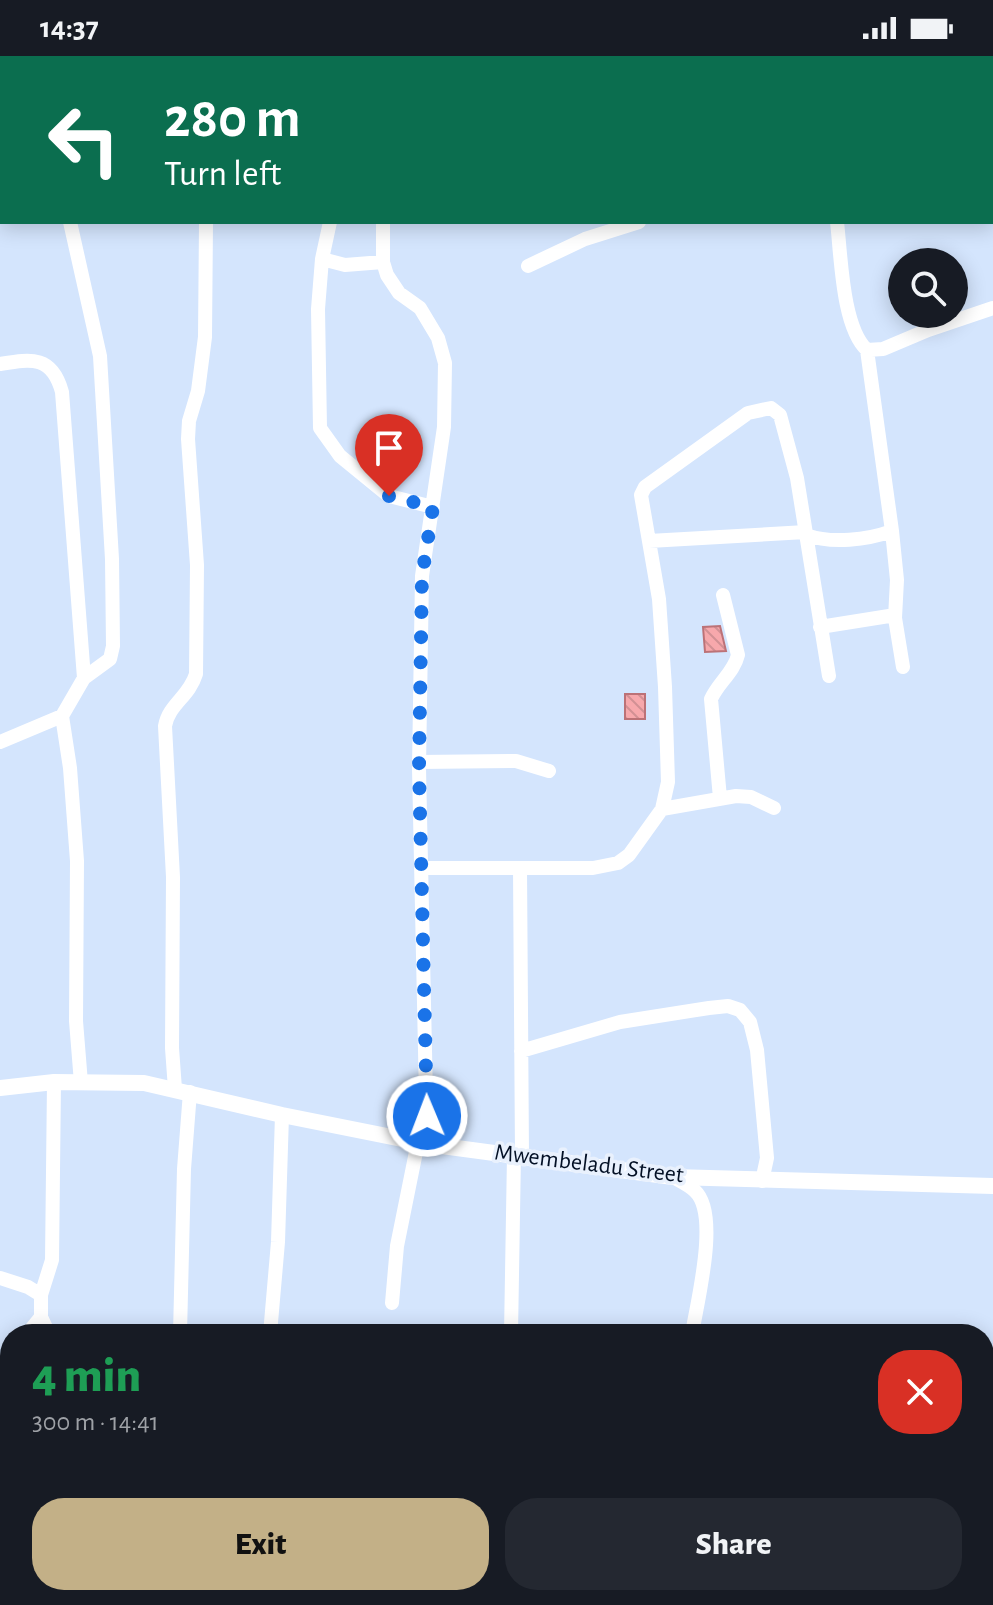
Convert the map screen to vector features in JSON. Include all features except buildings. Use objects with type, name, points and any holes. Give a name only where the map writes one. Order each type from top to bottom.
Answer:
[{"type":"street","points":[[70,224],[100,356],[112,559],[112,653],[110,659],[84,678],[62,716],[70,768],[77,861],[76,1021],[81,1083]]},
{"type":"street","points":[[180,1324],[184,1169],[182,1090],[172,1048],[173,877],[165,726],[170,710],[191,687],[196,674],[197,565],[188,439],[205,337],[206,224]]},
{"type":"street","points":[[330,224],[322,259],[318,309],[320,428],[340,456],[389,496],[433,507]]},
{"type":"street","points":[[383,224],[383,262],[387,275],[399,293],[420,308],[438,338],[445,363],[444,427],[422,576],[419,762],[423,1143],[397,1246],[392,1303]]},
{"type":"street","points":[[528,266],[585,239],[633,224]]},
{"type":"street","points":[[837,224],[846,296],[855,330],[867,350],[892,531],[897,580],[895,618],[903,667]]},
{"type":"street","points":[[322,259],[345,265],[383,262]]},
{"type":"street","points":[[867,350],[883,349],[993,308]]},
{"type":"street","points":[[0,364],[29,359],[47,364],[58,379],[62,392],[84,678]]},
{"type":"street","points":[[421,868],[593,868],[618,863],[637,845],[662,809],[668,782],[659,599],[641,501],[645,487],[748,413],[771,408],[780,415],[797,478],[829,676]]},
{"type":"street","points":[[649,541],[806,533],[822,539],[872,538],[892,531]]},
{"type":"street","points":[[720,798],[711,699],[715,689],[736,663],[738,655],[723,595]]},
{"type":"street","points":[[820,627],[889,616],[895,618]]},
{"type":"street","points":[[0,742],[62,716]]},
{"type":"street","points":[[419,762],[516,761],[549,771]]},
{"type":"street","points":[[662,809],[720,798],[751,797],[774,808]]},
{"type":"street","points":[[511,1324],[521,1051],[520,868]]},
{"type":"street","points":[[521,1051],[620,1022],[728,1006],[740,1010],[750,1022],[757,1050],[767,1158],[762,1181]]},
{"type":"street","points":[[44,1324],[41,1317],[41,1295],[52,1260],[54,1082]]},
{"type":"street","name":"Mwembeladu Street","points":[[0,1088],[54,1082],[144,1083],[423,1143],[673,1177],[993,1186]]},
{"type":"street","points":[[271,1324],[278,1242],[282,1115]]},
{"type":"street","points":[[673,1177],[696,1191],[705,1208],[707,1230],[693,1324]]},
{"type":"street","points":[[0,1278],[28,1287],[41,1295]]},
{"type":"street","points":[[35,1324],[41,1317]]},
{"type":"route","points":[[389,496],[433,507],[422,576],[419,768],[427,1116]]}]
